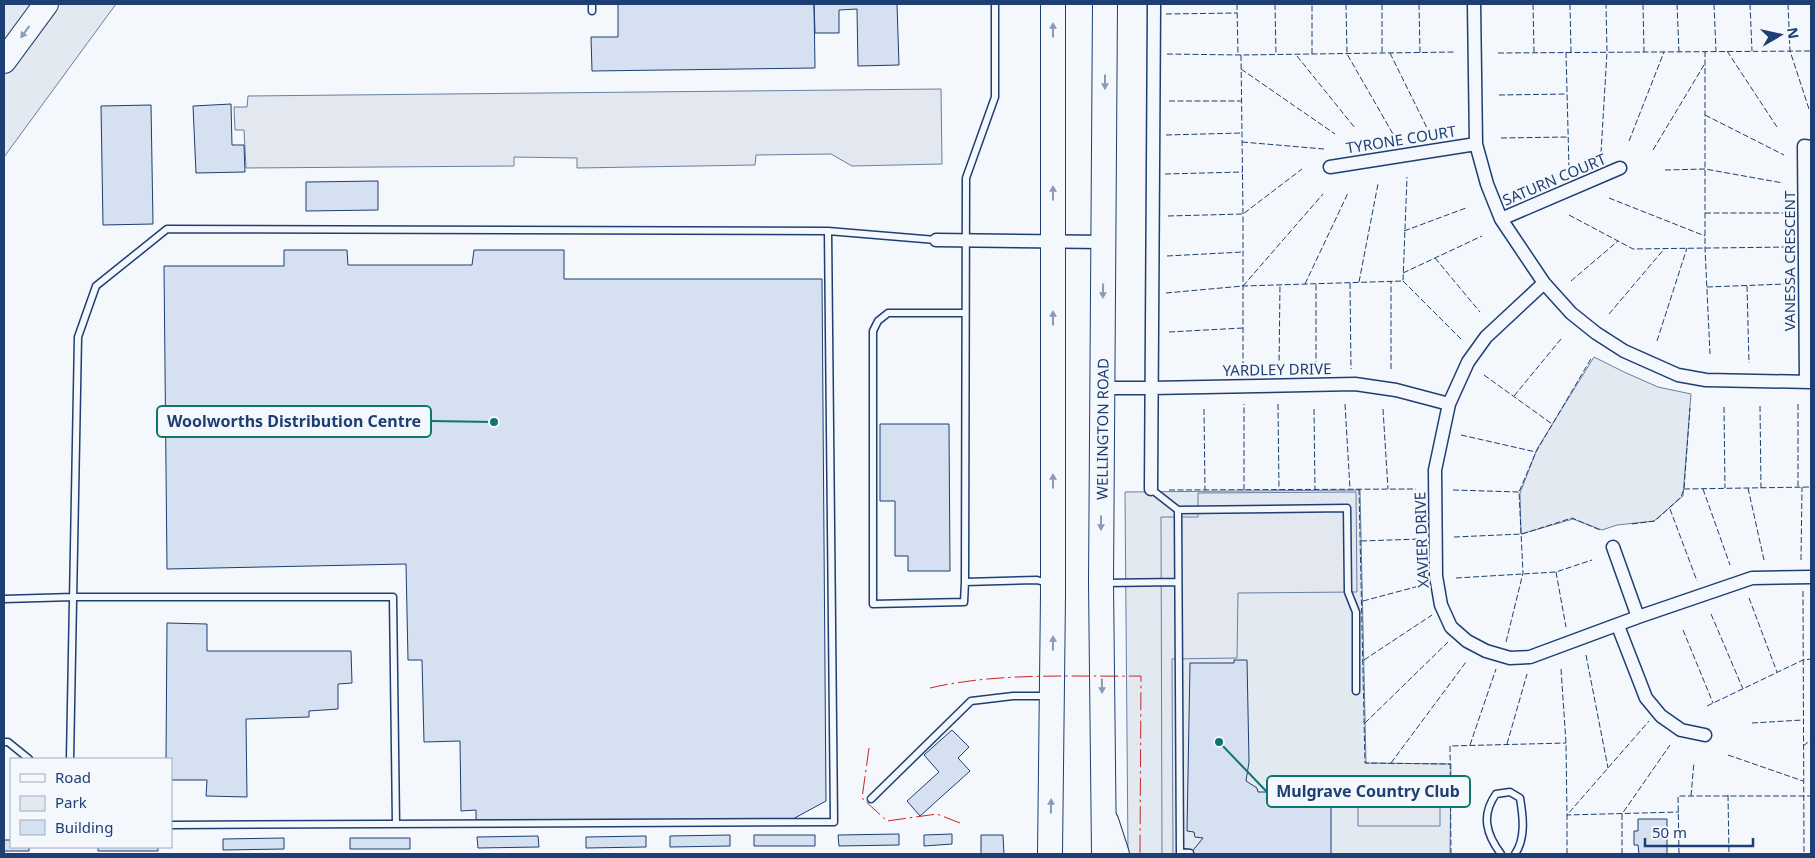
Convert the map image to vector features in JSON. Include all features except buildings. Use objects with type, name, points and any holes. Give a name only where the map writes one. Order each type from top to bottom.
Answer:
[{"type":"highway","points":[[4,61],[46,4]]},
{"type":"highway","points":[[1050,854],[1053,585],[1053,4]]},
{"type":"highway","name":"WELLINGTON ROAD","points":[[1104,854],[1101,583],[1105,4]]},
{"type":"main road","points":[[1104,806],[1119,854]]},
{"type":"street","points":[[1150,489],[1154,4]]},
{"type":"street","points":[[1474,4],[1476,144],[1486,184],[1501,219],[1544,283],[1571,313],[1596,332],[1624,351],[1678,375],[1706,380],[1809,382]]},
{"type":"street","name":"TYRONE COURT","points":[[1330,167],[1476,144]]},
{"type":"street","name":"VANESSA CRESCENT","points":[[1809,382],[1804,146],[1811,146]]},
{"type":"street","name":"SATURN COURT","points":[[1501,219],[1620,168]]},
{"type":"street","points":[[936,240],[1104,242]]},
{"type":"street","name":"XAVIER DRIVE","points":[[1544,283],[1486,338],[1468,362],[1449,404],[1435,470],[1436,576],[1441,605],[1451,627],[1467,641],[1486,651],[1510,658],[1530,657],[1752,578],[1811,577]]},
{"type":"street","name":"YARDLEY DRIVE","points":[[1102,388],[1355,384],[1396,390],[1449,404]]},
{"type":"street","points":[[1613,547],[1638,617]]},
{"type":"street","points":[[1618,626],[1646,698],[1661,716],[1681,730],[1706,735]]},
{"type":"lane","points":[[965,313],[888,313],[878,321],[873,331],[874,604],[964,602],[966,178],[996,97],[995,4]]},
{"type":"lane","points":[[70,758],[78,337],[96,286],[167,229],[828,231],[936,240]]},
{"type":"lane","points":[[172,825],[834,822],[828,231]]},
{"type":"lane","points":[[1150,489],[1178,510],[1347,508],[1348,592],[1356,612],[1356,691]]},
{"type":"lane","points":[[1178,510],[1180,853],[1190,853]]},
{"type":"lane","points":[[965,582],[1037,580],[1053,585]]},
{"type":"lane","points":[[1101,583],[1178,582]]},
{"type":"lane","points":[[4,598],[393,597],[396,824]]},
{"type":"lane","points":[[871,799],[971,701],[1013,696],[1052,696]]},
{"type":"lane","points":[[4,742],[8,742],[28,758]]},
{"type":"lane","points":[[1501,854],[1492,843],[1487,822],[1488,805],[1496,794],[1510,792],[1520,798],[1524,822],[1518,850],[1515,854]]},
{"type":"green space","points":[[4,4],[116,4],[4,157]]},
{"type":"green space","points":[[1594,357],[1658,387],[1691,394],[1683,496],[1654,521],[1617,525],[1602,530],[1573,519],[1521,534],[1520,493],[1537,449]]},
{"type":"green space","points":[[1360,490],[1366,763],[1451,764],[1450,854],[1128,854],[1125,492]]},
{"type":"shaded area","points":[[941,89],[942,164],[852,166],[831,154],[756,155],[755,165],[577,168],[577,158],[514,157],[514,166],[246,168],[244,130],[235,130],[234,107],[247,107],[248,96]]},
{"type":"shaded area","points":[[1356,492],[1357,592],[1238,593],[1237,658],[1172,659],[1173,854],[1162,854],[1161,517],[1198,517],[1198,493]]},
{"type":"shaded area","points":[[1358,791],[1440,791],[1440,826],[1358,826]]},
{"type":"fence","points":[[1237,4],[1238,55]]},
{"type":"fence","points":[[1275,4],[1276,55]]},
{"type":"fence","points":[[1312,4],[1312,54]]},
{"type":"fence","points":[[1346,4],[1347,54],[1393,134]]},
{"type":"fence","points":[[1382,4],[1382,53]]},
{"type":"fence","points":[[1419,4],[1420,53]]},
{"type":"fence","points":[[1533,4],[1534,52]]},
{"type":"fence","points":[[1570,4],[1571,52]]},
{"type":"fence","points":[[1601,153],[1607,52],[1606,4]]},
{"type":"fence","points":[[1643,4],[1644,52]]},
{"type":"fence","points":[[1677,4],[1679,52]]},
{"type":"fence","points":[[1714,4],[1716,51]]},
{"type":"fence","points":[[1750,4],[1752,51]]},
{"type":"fence","points":[[1788,4],[1790,51],[1809,109]]},
{"type":"fence","points":[[1166,14],[1237,13]]},
{"type":"fence","points":[[1705,51],[1705,248],[1710,354]]},
{"type":"fence","points":[[1727,51],[1777,127]]},
{"type":"fence","points":[[1498,53],[1811,51]]},
{"type":"fence","points":[[1167,54],[1241,55],[1455,52]]},
{"type":"fence","points":[[1566,52],[1569,169]]},
{"type":"fence","points":[[1629,141],[1664,52]]},
{"type":"fence","points":[[1390,53],[1428,130]]},
{"type":"fence","points":[[1241,55],[1243,368]]},
{"type":"fence","points":[[1297,56],[1355,128]]},
{"type":"fence","points":[[1653,150],[1704,65]]},
{"type":"fence","points":[[1241,69],[1335,134]]},
{"type":"fence","points":[[1499,95],[1567,94]]},
{"type":"fence","points":[[1169,101],[1241,101]]},
{"type":"fence","points":[[1705,115],[1784,155]]},
{"type":"fence","points":[[1166,135],[1242,133]]},
{"type":"fence","points":[[1501,138],[1568,137]]},
{"type":"fence","points":[[1242,142],[1324,149]]},
{"type":"fence","points":[[1168,216],[1243,214],[1302,169]]},
{"type":"fence","points":[[1665,170],[1705,169],[1783,183]]},
{"type":"fence","points":[[1165,174],[1243,172]]},
{"type":"fence","points":[[1166,293],[1243,286],[1403,281],[1407,177]]},
{"type":"fence","points":[[1359,282],[1378,184]]},
{"type":"fence","points":[[1305,284],[1348,193]]},
{"type":"fence","points":[[1243,286],[1323,194]]},
{"type":"fence","points":[[1609,198],[1705,236]]},
{"type":"fence","points":[[1404,231],[1466,208]]},
{"type":"fence","points":[[1705,213],[1785,213]]},
{"type":"fence","points":[[1569,215],[1633,249],[1789,247]]},
{"type":"fence","points":[[1403,273],[1482,236]]},
{"type":"fence","points":[[1571,281],[1618,241]]},
{"type":"fence","points":[[1609,314],[1665,248]]},
{"type":"fence","points":[[1657,341],[1687,248]]},
{"type":"fence","points":[[1167,256],[1243,252]]},
{"type":"fence","points":[[1435,258],[1480,312]]},
{"type":"fence","points":[[1391,281],[1391,369]]},
{"type":"fence","points":[[1403,281],[1461,339]]},
{"type":"fence","points":[[1316,283],[1316,367]]},
{"type":"fence","points":[[1350,283],[1351,369]]},
{"type":"fence","points":[[1279,369],[1280,284]]},
{"type":"fence","points":[[1707,287],[1786,284]]},
{"type":"fence","points":[[1747,286],[1749,363]]},
{"type":"fence","points":[[1169,332],[1243,328]]},
{"type":"fence","points":[[1514,396],[1561,339]]},
{"type":"fence","points":[[1506,642],[1523,573],[1519,492],[1536,452],[1592,357]]},
{"type":"fence","points":[[1484,375],[1552,424]]},
{"type":"fence","points":[[1244,404],[1244,490]]},
{"type":"fence","points":[[1278,404],[1279,490]]},
{"type":"fence","points":[[1345,404],[1350,489]]},
{"type":"fence","points":[[1798,404],[1798,487]]},
{"type":"fence","points":[[1760,406],[1761,488]]},
{"type":"fence","points":[[1724,407],[1725,488]]},
{"type":"fence","points":[[1632,524],[1655,521],[1681,497],[1684,489],[1690,408]]},
{"type":"fence","points":[[1204,409],[1205,490]]},
{"type":"fence","points":[[1314,409],[1315,489]]},
{"type":"fence","points":[[1383,409],[1388,489]]},
{"type":"fence","points":[[1461,435],[1536,452]]},
{"type":"fence","points":[[1801,560],[1802,487]]},
{"type":"fence","points":[[1684,489],[1811,487]]},
{"type":"fence","points":[[1748,488],[1764,560]]},
{"type":"fence","points":[[1359,489],[1365,763],[1450,764]]},
{"type":"fence","points":[[1169,490],[1416,489]]},
{"type":"fence","points":[[1703,489],[1730,565]]},
{"type":"fence","points":[[1453,490],[1519,492]]},
{"type":"fence","points":[[1670,509],[1697,581]]},
{"type":"fence","points":[[1454,537],[1522,534],[1572,518],[1600,530]]},
{"type":"fence","points":[[1361,541],[1420,539]]},
{"type":"fence","points":[[1456,578],[1556,572],[1592,560]]},
{"type":"fence","points":[[1556,572],[1566,627]]},
{"type":"fence","points":[[1363,601],[1423,585]]},
{"type":"fence","points":[[1803,591],[1804,854]]},
{"type":"fence","points":[[1749,598],[1777,672]]},
{"type":"fence","points":[[1711,614],[1743,689]]},
{"type":"fence","points":[[1364,660],[1432,615]]},
{"type":"fence","points":[[1683,630],[1713,703]]},
{"type":"fence","points":[[1365,723],[1448,642]]},
{"type":"fence","points":[[1586,655],[1608,768]]},
{"type":"fence","points":[[1707,706],[1803,660],[1811,659]]},
{"type":"fence","points":[[1391,763],[1466,662]]},
{"type":"fence","points":[[1470,745],[1496,669]]},
{"type":"fence","points":[[1561,669],[1566,743],[1567,815],[1679,812]]},
{"type":"fence","points":[[1507,744],[1527,674]]},
{"type":"fence","points":[[1752,723],[1803,720]]},
{"type":"fence","points":[[1567,854],[1567,815],[1649,721]]},
{"type":"fence","points":[[1803,746],[1811,740]]},
{"type":"fence","points":[[1451,854],[1450,746],[1566,743]]},
{"type":"fence","points":[[1622,854],[1622,814],[1670,745]]},
{"type":"fence","points":[[1728,755],[1803,781]]},
{"type":"fence","points":[[1691,796],[1694,762]]},
{"type":"fence","points":[[1728,795],[1729,854]]},
{"type":"fence","points":[[1679,854],[1678,796],[1811,796]]},
{"type":"power","points":[[930,688],[1009,677],[1141,676],[1140,854]]},
{"type":"power","points":[[869,748],[862,798],[887,821],[937,814],[960,823]]},
{"type":"place","name":"Woolworths Distribution Centre","points":[[494,422]]},
{"type":"place","name":"Mulgrave Country Club","points":[[1219,742]]}]
